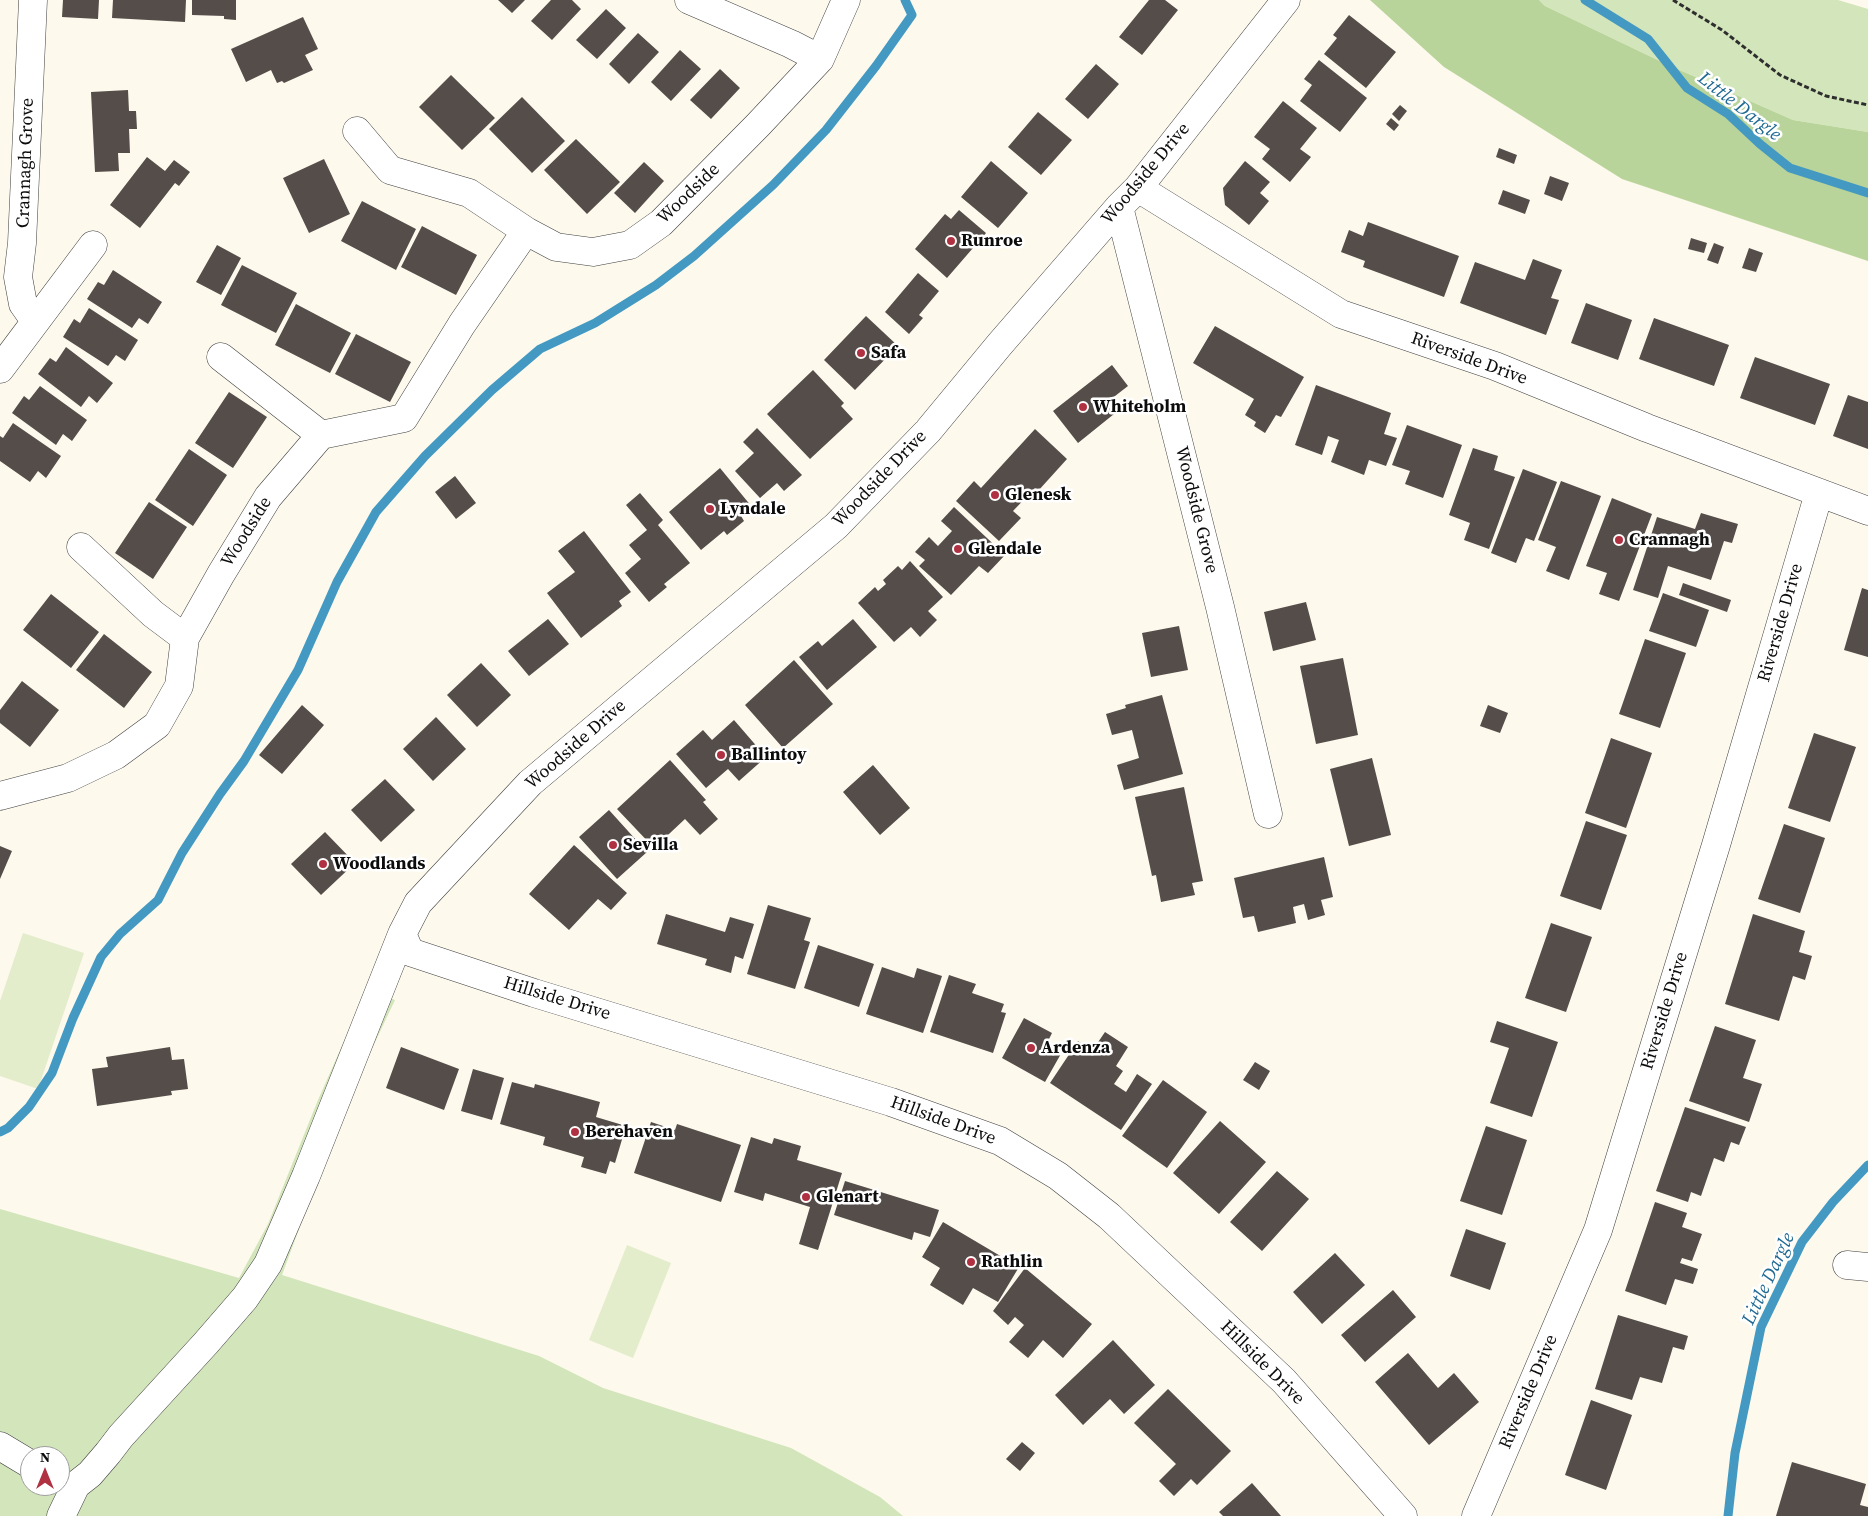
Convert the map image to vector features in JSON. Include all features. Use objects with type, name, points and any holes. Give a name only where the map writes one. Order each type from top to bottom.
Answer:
[{"type":"street","name":"Crannagh Grove","points":[[33,0],[22,243],[18,277],[23,304],[35,321]]},
{"type":"street","points":[[689,0],[791,44],[820,59]]},
{"type":"street","name":"Woodside","points":[[357,131],[390,170],[468,194],[526,231],[556,247],[593,252],[630,246],[660,223],[758,125],[820,59],[846,0]]},
{"type":"street","name":"Woodside Drive","points":[[402,934],[418,903],[530,783],[836,526],[928,431],[1000,344],[1119,207],[1138,188],[1286,0]]},
{"type":"street","name":"Riverside Drive","points":[[1138,188],[1341,314],[1495,366],[1647,428],[1868,511]]},
{"type":"street","name":"Woodside Grove","points":[[1119,207],[1220,607],[1268,814]]},
{"type":"street","points":[[221,356],[321,436],[404,418],[462,324],[526,231]]},
{"type":"street","points":[[0,368],[93,245]]},
{"type":"street","name":"Woodside","points":[[0,796],[68,778],[116,755],[157,725],[179,686],[186,638],[268,497],[321,436]]},
{"type":"street","name":"Riverside Drive","points":[[1476,1516],[1598,1230],[1719,836],[1819,493]]},
{"type":"street","points":[[81,548],[153,614],[186,638]]},
{"type":"street","points":[[70,1482],[96,1467],[121,1436],[245,1298],[268,1264],[306,1176],[402,934]]},
{"type":"street","name":"Hillside Drive","points":[[402,934],[410,952],[534,993],[891,1102],[1000,1141],[1058,1176],[1109,1216],[1284,1381],[1403,1516]]},
{"type":"street","points":[[0,1446],[20,1458]]},
{"type":"street","points":[[61,1516],[65,1496]]},
{"type":"path","points":[[1673,0],[1722,30],[1780,76],[1826,96],[1868,105]]},
{"type":"green space","points":[[1370,0],[1539,0],[1545,6],[1666,64],[1793,120],[1868,132],[1868,261],[1622,179],[1444,67]]},
{"type":"green space","points":[[1539,0],[1838,0],[1868,9],[1868,132],[1793,120],[1666,64],[1545,6]]},
{"type":"green space","points":[[23,933],[84,953],[38,1089],[0,1076],[0,1001]]},
{"type":"green space","points":[[367,989],[395,1000],[343,1110],[282,1275],[539,1356],[603,1388],[791,1448],[880,1497],[903,1516],[0,1516],[0,1209],[239,1278],[268,1224],[318,1100]]},
{"type":"green space","points":[[627,1245],[671,1263],[633,1358],[589,1340]]},
{"type":"building","points":[[63,0],[99,0],[98,19],[62,17]]},
{"type":"building","points":[[113,0],[186,0],[185,22],[112,18]]},
{"type":"building","points":[[192,0],[236,0],[236,20],[224,19],[224,16],[192,15]]},
{"type":"building","points":[[498,0],[525,0],[512,13]]},
{"type":"building","points":[[551,0],[572,0],[581,9],[552,40],[531,21]]},
{"type":"building","points":[[1149,0],[1165,0],[1178,10],[1142,55],[1119,37]]},
{"type":"building","points":[[606,9],[626,28],[597,59],[576,40]]},
{"type":"building","points":[[1349,15],[1396,52],[1366,88],[1324,54],[1337,38],[1333,35]]},
{"type":"building","points":[[303,17],[318,49],[305,55],[313,70],[284,83],[282,81],[277,83],[271,70],[246,82],[231,49]]},
{"type":"building","points":[[638,33],[659,52],[629,84],[609,64]]},
{"type":"building","points":[[680,50],[701,69],[671,101],[651,82]]},
{"type":"building","points":[[1319,60],[1367,98],[1340,132],[1300,101],[1312,85],[1304,79]]},
{"type":"building","points":[[1096,64],[1119,84],[1088,119],[1065,99]]},
{"type":"building","points":[[720,69],[740,88],[711,119],[690,100]]},
{"type":"building","points":[[451,75],[495,118],[462,150],[419,107]]},
{"type":"building","points":[[128,90],[129,111],[136,111],[137,129],[129,129],[130,153],[118,153],[119,171],[95,172],[91,92]]},
{"type":"building","points":[[522,97],[565,141],[532,173],[489,129]]},
{"type":"building","points":[[1283,101],[1317,128],[1300,149],[1311,157],[1290,182],[1262,159],[1270,149],[1254,137]]},
{"type":"building","points":[[1400,105],[1407,111],[1399,121],[1392,114]]},
{"type":"building","points":[[1038,112],[1072,140],[1041,175],[1008,147]]},
{"type":"building","points":[[1391,118],[1399,125],[1394,131],[1386,124]]},
{"type":"building","points":[[576,139],[620,182],[587,214],[544,170]]},
{"type":"building","points":[[1499,148],[1517,155],[1514,164],[1496,157]]},
{"type":"building","points":[[147,157],[165,171],[174,160],[190,172],[179,186],[175,183],[140,228],[110,205]]},
{"type":"building","points":[[324,159],[350,214],[309,233],[283,178]]},
{"type":"building","points":[[991,161],[1028,193],[998,228],[961,197]]},
{"type":"building","points":[[1245,161],[1270,182],[1260,193],[1269,201],[1249,225],[1225,205],[1223,188]]},
{"type":"building","points":[[644,162],[664,181],[635,213],[614,193]]},
{"type":"building","points":[[1550,176],[1569,183],[1562,201],[1544,194]]},
{"type":"building","points":[[1503,190],[1530,200],[1525,214],[1498,204]]},
{"type":"building","points":[[362,201],[416,229],[396,270],[341,241]]},
{"type":"building","name":"Runroe","points":[[959,210],[986,233],[947,278],[915,249],[945,214],[951,219]]},
{"type":"building","points":[[1368,222],[1459,256],[1444,297],[1363,267],[1365,261],[1341,252],[1349,230],[1363,236]]},
{"type":"building","points":[[422,226],[477,255],[456,295],[401,267]]},
{"type":"building","points":[[1691,238],[1707,243],[1704,253],[1688,249]]},
{"type":"building","points":[[1714,243],[1724,247],[1718,264],[1707,260]]},
{"type":"building","points":[[217,245],[241,258],[221,295],[196,282]]},
{"type":"building","points":[[1749,248],[1763,253],[1756,272],[1742,268]]},
{"type":"building","points":[[1533,259],[1562,270],[1551,298],[1559,300],[1546,335],[1460,303],[1475,262],[1525,280]]},
{"type":"building","points":[[242,265],[297,293],[276,333],[221,305]]},
{"type":"building","points":[[113,270],[162,302],[148,324],[139,318],[132,328],[87,299],[98,282],[104,285]]},
{"type":"building","points":[[918,273],[939,291],[919,315],[923,318],[909,334],[885,312]]},
{"type":"building","points":[[1586,303],[1632,320],[1618,360],[1571,343]]},
{"type":"building","points":[[296,304],[351,333],[330,373],[275,345]]},
{"type":"building","points":[[89,308],[138,340],[125,361],[116,355],[108,366],[63,337],[74,319],[80,323]]},
{"type":"building","name":"Safa","points":[[866,316],[898,346],[855,390],[824,360]]},
{"type":"building","points":[[1654,318],[1729,345],[1714,386],[1639,359]]},
{"type":"building","points":[[1215,326],[1304,377],[1281,417],[1276,415],[1265,433],[1254,426],[1256,422],[1245,415],[1254,399],[1193,363]]},
{"type":"building","points":[[356,334],[411,362],[390,402],[335,374]]},
{"type":"building","points":[[66,347],[113,383],[97,403],[89,396],[81,407],[38,374],[50,358],[56,362]]},
{"type":"building","points":[[1755,357],[1830,384],[1815,425],[1740,398]]},
{"type":"building","name":"Whiteholm","points":[[1112,365],[1128,386],[1106,403],[1114,414],[1078,443],[1053,411]]},
{"type":"building","points":[[813,370],[844,403],[841,406],[853,419],[810,459],[767,414]]},
{"type":"building","points":[[1316,385],[1391,413],[1384,434],[1397,438],[1386,466],[1369,460],[1364,475],[1331,462],[1339,440],[1328,436],[1322,455],[1295,445]]},
{"type":"building","points":[[40,386],[87,420],[72,441],[63,434],[56,445],[12,413],[24,396],[29,400]]},
{"type":"building","points":[[229,392],[267,417],[233,468],[195,443]]},
{"type":"building","points":[[1848,395],[1868,402],[1868,449],[1833,436]]},
{"type":"building","points":[[13,423],[61,456],[46,478],[38,471],[30,482],[0,461],[0,436],[3,438]]},
{"type":"building","points":[[1407,425],[1462,445],[1443,498],[1405,484],[1410,471],[1392,465]]},
{"type":"building","points":[[757,428],[802,475],[784,491],[777,483],[760,498],[735,471],[754,453],[743,442]]},
{"type":"building","name":"Glenesk","points":[[1035,429],[1067,459],[1038,491],[1035,488],[1013,511],[1021,518],[999,541],[956,501],[974,481],[981,488]]},
{"type":"building","points":[[1473,448],[1498,456],[1494,470],[1515,477],[1489,549],[1464,540],[1470,523],[1449,515]]},
{"type":"building","points":[[189,449],[227,475],[193,526],[155,500]]},
{"type":"building","name":"Lyndale","points":[[720,468],[752,507],[741,516],[744,521],[727,535],[724,531],[701,550],[669,512]]},
{"type":"building","points":[[1523,469],[1557,482],[1534,541],[1526,538],[1516,563],[1491,553]]},
{"type":"building","points":[[455,476],[476,503],[456,519],[435,492]]},
{"type":"building","points":[[1561,481],[1601,496],[1569,580],[1546,571],[1556,547],[1538,540]]},
{"type":"building","points":[[640,493],[663,520],[658,525],[690,563],[664,584],[667,587],[649,602],[625,573],[641,559],[629,545],[647,530],[626,505]]},
{"type":"building","name":"Crannagh","points":[[1612,498],[1652,514],[1619,601],[1599,594],[1607,573],[1586,566]]},
{"type":"building","points":[[149,502],[187,527],[153,579],[115,553]]},
{"type":"building","name":"Glendale","points":[[954,507],[1005,555],[988,573],[979,566],[951,595],[919,566],[925,560],[915,552],[929,537],[938,546],[952,531],[941,521]]},
{"type":"building","points":[[1701,513],[1738,524],[1732,543],[1724,541],[1711,580],[1668,566],[1658,598],[1633,590],[1657,517],[1695,529]]},
{"type":"building","points":[[584,531],[631,592],[619,601],[622,606],[581,638],[547,593],[575,572],[558,551]]},
{"type":"building","points":[[910,561],[943,597],[928,611],[937,620],[920,637],[911,627],[894,642],[858,603],[875,587],[878,591],[886,584],[883,580],[898,566],[902,570]]},
{"type":"building","points":[[1683,583],[1731,600],[1727,612],[1679,595]]},
{"type":"building","points":[[1862,588],[1868,590],[1868,657],[1844,650]]},
{"type":"building","points":[[1663,593],[1709,610],[1696,647],[1649,631]]},
{"type":"building","points":[[51,594],[99,632],[71,668],[23,630]]},
{"type":"building","points":[[1306,602],[1316,640],[1273,651],[1264,612]]},
{"type":"building","points":[[548,619],[569,644],[529,676],[508,651]]},
{"type":"building","points":[[853,619],[877,647],[827,690],[799,657],[818,641],[822,646]]},
{"type":"building","points":[[1179,626],[1188,670],[1151,677],[1142,633]]},
{"type":"building","points":[[104,634],[152,672],[124,708],[76,670]]},
{"type":"building","points":[[1645,639],[1686,653],[1660,728],[1619,714]]},
{"type":"building","points":[[1343,658],[1358,735],[1316,744],[1300,666]]},
{"type":"building","points":[[794,660],[833,704],[783,748],[745,705]]},
{"type":"building","points":[[481,663],[511,695],[477,727],[447,695]]},
{"type":"building","points":[[22,681],[59,710],[30,747],[0,723],[0,710]]},
{"type":"building","points":[[1162,695],[1183,774],[1124,790],[1117,765],[1139,758],[1132,730],[1112,735],[1106,714],[1126,708],[1125,705]]},
{"type":"building","points":[[302,705],[324,725],[282,774],[259,755]]},
{"type":"building","points":[[1488,705],[1508,713],[1500,733],[1480,726]]},
{"type":"building","points":[[436,717],[466,749],[433,781],[403,749]]},
{"type":"building","name":"Ballintoy","points":[[734,720],[766,757],[739,781],[728,769],[706,788],[676,754],[703,730],[712,740]]},
{"type":"building","points":[[1814,733],[1856,747],[1830,822],[1788,808]]},
{"type":"building","points":[[1611,738],[1652,753],[1626,828],[1585,813]]},
{"type":"building","points":[[1372,758],[1391,835],[1349,846],[1330,769]]},
{"type":"building","points":[[670,760],[706,800],[703,802],[718,819],[700,835],[685,819],[654,848],[617,809]]},
{"type":"building","points":[[873,765],[910,808],[880,835],[843,792]]},
{"type":"building","points":[[385,779],[415,810],[381,842],[351,810]]},
{"type":"building","points":[[1184,787],[1203,881],[1192,883],[1195,895],[1161,902],[1156,875],[1152,876],[1135,797]]},
{"type":"building","name":"Sevilla","points":[[609,810],[647,852],[617,879],[579,837]]},
{"type":"building","points":[[1586,821],[1627,835],[1601,910],[1560,896]]},
{"type":"building","points":[[1784,824],[1825,838],[1800,913],[1758,899]]},
{"type":"building","name":"Woodlands","points":[[325,832],[355,863],[321,895],[291,864]]},
{"type":"building","points":[[574,845],[627,893],[611,910],[598,899],[569,930],[529,894]]},
{"type":"building","points":[[0,846],[12,851],[0,879]]},
{"type":"building","points":[[1324,857],[1333,897],[1321,900],[1325,915],[1308,920],[1304,904],[1293,907],[1296,923],[1258,932],[1254,916],[1243,918],[1234,878]]},
{"type":"building","points":[[768,905],[811,918],[804,940],[810,942],[795,989],[747,974]]},
{"type":"building","points":[[666,914],[725,932],[730,917],[754,924],[743,959],[735,956],[731,973],[705,965],[707,959],[657,944]]},
{"type":"building","points":[[1753,914],[1805,931],[1799,952],[1812,956],[1805,980],[1793,976],[1779,1021],[1725,1004]]},
{"type":"building","points":[[1551,923],[1592,937],[1566,1012],[1525,998]]},
{"type":"building","points":[[818,945],[874,964],[859,1007],[804,988]]},
{"type":"building","points":[[882,967],[914,978],[917,968],[942,976],[923,1033],[866,1014]]},
{"type":"building","points":[[949,975],[976,984],[972,993],[1004,1004],[1001,1012],[1006,1013],[993,1053],[930,1032]]},
{"type":"building","name":"Ardenza","points":[[1024,1018],[1052,1033],[1047,1043],[1062,1052],[1045,1082],[1002,1058]]},
{"type":"building","points":[[1497,1021],[1558,1042],[1532,1117],[1490,1103],[1509,1048],[1490,1042]]},
{"type":"building","points":[[1715,1026],[1756,1040],[1743,1078],[1762,1084],[1749,1122],[1689,1101]]},
{"type":"building","points":[[1105,1032],[1128,1047],[1116,1066],[1123,1071],[1114,1084],[1126,1092],[1137,1074],[1152,1084],[1121,1130],[1050,1083],[1078,1041],[1092,1051]]},
{"type":"building","points":[[170,1047],[172,1060],[184,1059],[188,1089],[171,1091],[172,1095],[97,1106],[92,1069],[108,1067],[106,1057]]},
{"type":"building","points":[[401,1047],[459,1069],[444,1110],[386,1088]]},
{"type":"building","points":[[1255,1062],[1270,1071],[1259,1090],[1243,1080]]},
{"type":"building","points":[[473,1069],[504,1078],[492,1120],[461,1111]]},
{"type":"building","points":[[1163,1080],[1207,1112],[1167,1168],[1122,1136]]},
{"type":"building","name":"Berehaven","points":[[512,1082],[534,1088],[535,1084],[600,1102],[596,1117],[626,1126],[615,1163],[610,1161],[606,1174],[581,1167],[584,1157],[543,1145],[545,1137],[500,1124]]},
{"type":"building","points":[[1685,1107],[1746,1127],[1739,1145],[1731,1142],[1724,1162],[1714,1158],[1701,1196],[1691,1192],[1688,1202],[1656,1191]]},
{"type":"building","points":[[1220,1121],[1266,1162],[1219,1214],[1173,1173]]},
{"type":"building","points":[[651,1122],[675,1130],[677,1124],[741,1145],[721,1202],[634,1173]]},
{"type":"building","points":[[1486,1126],[1527,1140],[1502,1215],[1460,1201]]},
{"type":"building","name":"Glenart","points":[[751,1137],[772,1144],[774,1138],[801,1146],[797,1160],[842,1173],[818,1250],[799,1244],[810,1207],[765,1193],[763,1201],[734,1192]]},
{"type":"building","points":[[1277,1171],[1309,1199],[1262,1251],[1230,1222]]},
{"type":"building","points":[[845,1181],[939,1210],[930,1237],[914,1232],[912,1240],[834,1215]]},
{"type":"building","points":[[1655,1202],[1687,1213],[1682,1227],[1702,1234],[1692,1261],[1682,1258],[1680,1263],[1698,1269],[1693,1284],[1675,1279],[1666,1305],[1625,1291]]},
{"type":"building","name":"Rathlin","points":[[943,1222],[1019,1267],[998,1302],[973,1288],[963,1305],[930,1285],[940,1268],[922,1257]]},
{"type":"building","points":[[1466,1229],[1506,1243],[1490,1290],[1450,1276]]},
{"type":"building","points":[[1335,1253],[1365,1285],[1322,1324],[1293,1292]]},
{"type":"building","points":[[1025,1268],[1092,1324],[1063,1358],[1043,1340],[1028,1358],[1009,1342],[1024,1325],[1015,1317],[1008,1325],[993,1311]]},
{"type":"building","points":[[1393,1290],[1416,1317],[1365,1362],[1341,1335]]},
{"type":"building","points":[[1618,1315],[1688,1336],[1684,1350],[1673,1347],[1662,1383],[1640,1377],[1632,1400],[1595,1389]]},
{"type":"building","points":[[1113,1340],[1155,1385],[1124,1414],[1110,1399],[1083,1425],[1055,1395]]},
{"type":"building","points":[[1408,1353],[1438,1388],[1454,1373],[1479,1402],[1429,1445],[1375,1382]]},
{"type":"building","points":[[1168,1389],[1231,1451],[1197,1485],[1191,1479],[1174,1496],[1159,1481],[1176,1464],[1134,1423]]},
{"type":"building","points":[[1591,1400],[1632,1415],[1606,1490],[1565,1475]]},
{"type":"building","points":[[1022,1442],[1035,1453],[1020,1471],[1006,1459]]},
{"type":"building","points":[[1792,1462],[1866,1484],[1860,1505],[1868,1507],[1868,1516],[1776,1516]]},
{"type":"building","points":[[1252,1483],[1281,1516],[1223,1516],[1219,1512]]},
{"type":"waterway","points":[[0,1132],[8,1128],[29,1107],[52,1073],[73,1018],[101,957],[120,934],[158,900],[182,853],[244,761],[298,670],[337,582],[376,512],[425,456],[492,390],[540,349],[595,323],[656,285],[694,256],[773,185],[826,130],[876,66],[912,15],[905,0]]},
{"type":"waterway","name":"Little Dargle","points":[[1585,0],[1648,39],[1687,88],[1728,114],[1760,144],[1790,168],[1868,193]]},
{"type":"waterway","name":"Little Dargle","points":[[1728,1516],[1735,1453],[1761,1327],[1802,1242],[1833,1202],[1868,1165]]},
{"type":"place","name":"Runroe","points":[[951,241]]},
{"type":"place","name":"Safa","points":[[861,353]]},
{"type":"place","name":"Whiteholm","points":[[1083,407]]},
{"type":"place","name":"Glenesk","points":[[995,495]]},
{"type":"place","name":"Lyndale","points":[[710,509]]},
{"type":"place","name":"Crannagh","points":[[1619,540]]},
{"type":"place","name":"Glendale","points":[[958,549]]},
{"type":"place","name":"Ballintoy","points":[[721,755]]},
{"type":"place","name":"Sevilla","points":[[613,845]]},
{"type":"place","name":"Woodlands","points":[[323,864]]},
{"type":"place","name":"Ardenza","points":[[1031,1048]]},
{"type":"place","name":"Berehaven","points":[[575,1132]]},
{"type":"place","name":"Glenart","points":[[806,1197]]},
{"type":"place","name":"Rathlin","points":[[971,1262]]}]
